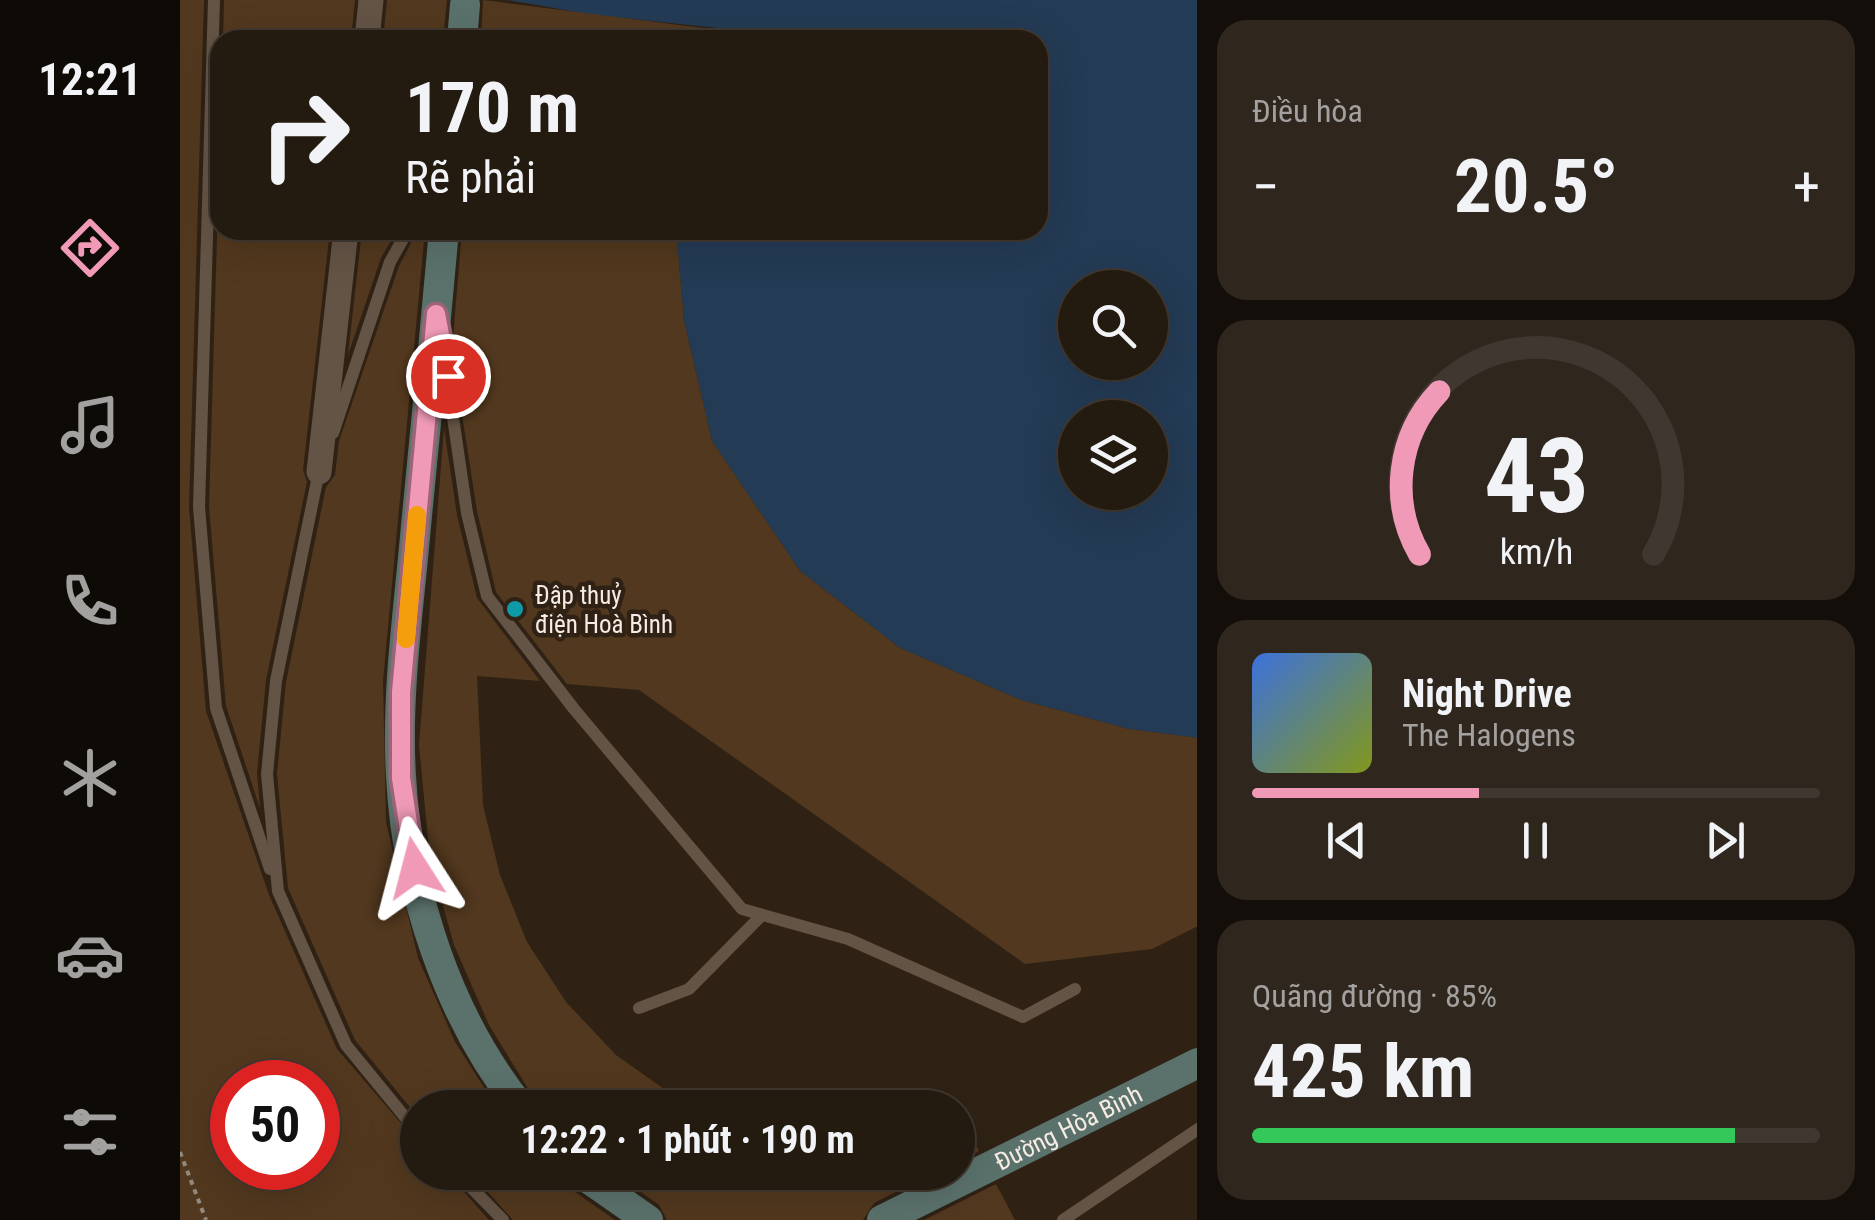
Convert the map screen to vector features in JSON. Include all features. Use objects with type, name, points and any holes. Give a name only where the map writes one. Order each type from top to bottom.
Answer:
[{"type":"main road","points":[[463,30],[465,5]]},
{"type":"main road","points":[[443,240],[401,692],[401,778],[427,922],[451,990],[506,1090]]},
{"type":"main road","name":"Đường Hòa Bình","points":[[882,1220],[1197,1063]]},
{"type":"main road","points":[[605,1190],[648,1220]]},
{"type":"street","points":[[368,30],[371,0]]},
{"type":"street","points":[[318,472],[345,240]]},
{"type":"lane","points":[[213,30],[214,0]]},
{"type":"lane","points":[[210,135],[199,507],[216,708],[278,891],[346,1045],[400,1111]]},
{"type":"lane","points":[[278,891],[267,774],[276,682],[318,472],[390,262],[402,240]]},
{"type":"lane","points":[[436,314],[466,513],[487,596],[574,709],[742,909],[848,939],[1023,1016],[1075,990]]},
{"type":"lane","points":[[639,1008],[689,989],[761,916]]},
{"type":"lane","points":[[1063,1220],[1197,1130]]},
{"type":"lane","points":[[473,1190],[502,1220]]},
{"type":"path","points":[[180,1152],[206,1220]]},
{"type":"water","points":[[508,0],[1197,0],[1197,738],[1129,729],[1021,700],[900,648],[800,571],[712,441],[684,321],[677,240],[1048,240],[1048,30],[737,30],[594,15]]},
{"type":"building","points":[[180,0],[204,0],[189,507],[206,711],[269,895],[337,1049],[400,1122],[400,1190],[462,1190],[489,1220],[180,1220]]},
{"type":"building","points":[[224,0],[355,0],[352,30],[223,30]]},
{"type":"building","points":[[387,0],[447,0],[444,30],[384,30]]},
{"type":"building","points":[[483,0],[703,28],[703,30],[482,30]]},
{"type":"building","points":[[217,240],[329,240],[303,470],[307,482],[266,680],[257,773],[260,808],[226,706],[209,507]]},
{"type":"building","points":[[361,240],[391,240],[381,258],[348,355]]},
{"type":"building","points":[[413,240],[424,240],[383,681],[386,822],[418,958],[455,1042],[486,1090],[400,1090],[400,1095],[355,1040],[288,888],[277,774],[286,682],[326,487],[335,475],[339,441],[399,266]]},
{"type":"building","points":[[461,240],[677,240],[684,321],[712,441],[800,571],[900,648],[1021,700],[1129,729],[1197,738],[1197,926],[1152,949],[1025,964],[639,690],[567,684],[496,592],[477,511],[452,350]]},
{"type":"building","points":[[444,428],[457,515],[477,598],[540,681],[477,676],[483,805],[500,875],[527,942],[566,1002],[616,1055],[666,1090],[529,1090],[489,1025],[454,945],[430,860],[419,745]]},
{"type":"building","points":[[996,1184],[1015,1220],[924,1220]]},
{"type":"building","points":[[486,1190],[572,1190],[615,1220],[513,1220]]},
{"type":"building","points":[[638,1190],[900,1190],[874,1203],[863,1220],[667,1220],[659,1205]]},
{"type":"slow traffic","points":[[406,639],[417,515]]},
{"type":"place","name":"Đập thuỷ điện Hoà Bình","points":[[515,609]]},
{"type":"route","points":[[415,868],[401,778],[401,692],[436,314],[448,376]]}]
